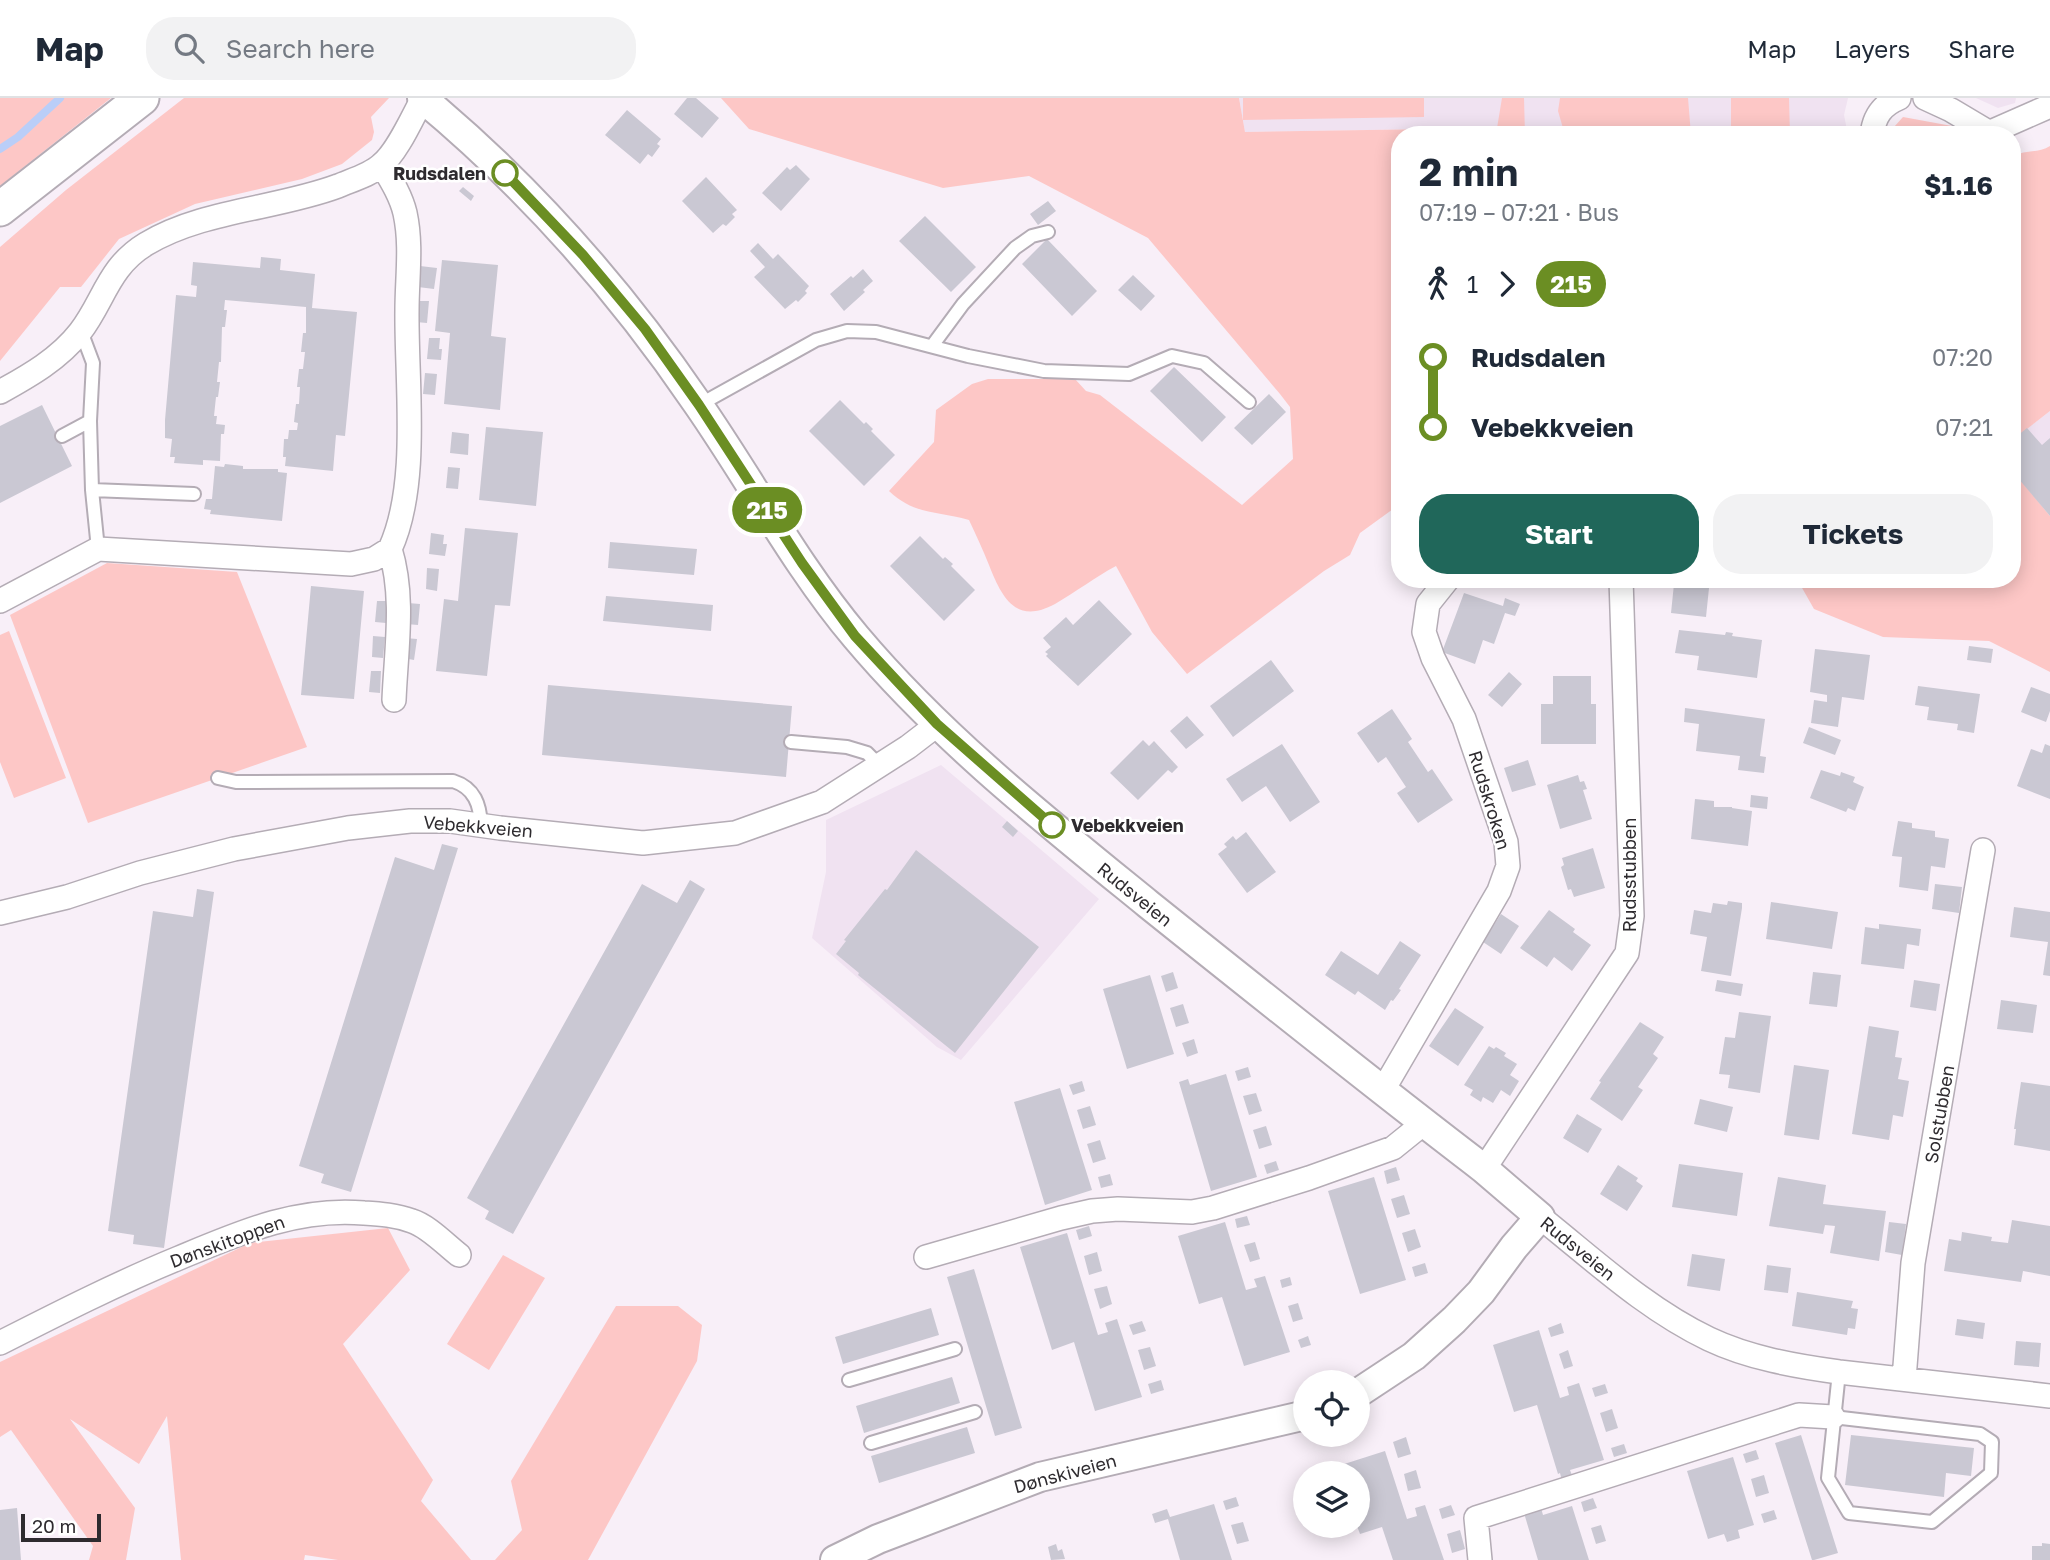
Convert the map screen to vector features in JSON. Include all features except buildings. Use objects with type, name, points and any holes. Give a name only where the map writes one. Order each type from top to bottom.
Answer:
[{"type":"main road","points":[[0,209],[142,98]]},
{"type":"street","points":[[0,392],[34,374],[80,331],[120,265],[144,244],[202,221],[312,195],[353,180],[382,165],[401,139],[423,98]]},
{"type":"street","name":"Rudsveien","points":[[423,98],[471,139],[583,255],[645,329],[699,405],[802,563],[855,636],[937,724],[1113,877],[1424,1124],[1484,1168],[1643,1300],[1710,1339],[1768,1358],[1839,1372],[2050,1396]]},
{"type":"street","points":[[1873,126],[1880,111],[1899,98]]},
{"type":"street","points":[[1925,98],[1951,110],[1975,126]]},
{"type":"street","points":[[2000,126],[2044,105]]},
{"type":"street","points":[[0,601],[99,549],[351,564],[374,559],[390,549],[399,529],[404,506],[408,464],[409,255],[405,213],[396,189],[382,165]]},
{"type":"street","points":[[390,549],[397,573],[399,595],[394,699]]},
{"type":"street","name":"Rudskroken","points":[[1383,1090],[1499,891],[1508,866],[1506,842],[1464,719],[1433,658],[1424,632],[1428,604],[1441,588]]},
{"type":"street","name":"Rudsstubben","points":[[1484,1168],[1627,953],[1632,916],[1621,588]]},
{"type":"street","name":"Vebekkveien","points":[[0,914],[234,849],[348,828],[410,821],[450,821],[643,843],[735,833],[822,802],[908,747],[937,724]]},
{"type":"street","name":"Solstubben","points":[[1905,1379],[1913,1264],[1983,850]]},
{"type":"street","points":[[926,1257],[1061,1217],[1092,1211],[1118,1209],[1192,1212],[1213,1208],[1310,1178],[1393,1148],[1424,1124]]},
{"type":"street","name":"Dønskitoppen","points":[[0,1343],[100,1292],[268,1222],[342,1211],[386,1214],[414,1221],[459,1255]]},
{"type":"street","points":[[1370,1385],[1414,1356],[1454,1320],[1481,1292],[1540,1217]]},
{"type":"street","points":[[1480,1560],[1476,1518],[1799,1415],[1833,1417]]},
{"type":"street","name":"Dønskiveien","points":[[835,1560],[901,1529],[1040,1477],[1293,1418]]},
{"type":"lane","points":[[932,345],[963,304],[1015,248],[1032,236],[1048,232]]},
{"type":"lane","points":[[80,331],[93,363],[90,421],[92,490],[99,549]]},
{"type":"lane","points":[[699,405],[816,340],[847,331],[876,332],[968,356],[1044,371],[1129,374],[1172,356],[1205,363],[1249,402]]},
{"type":"lane","points":[[62,436],[90,421]]},
{"type":"lane","points":[[92,490],[194,494]]},
{"type":"lane","points":[[791,742],[847,747],[867,752],[879,765]]},
{"type":"lane","points":[[218,778],[236,782],[453,781],[467,789],[479,803],[481,825]]},
{"type":"lane","points":[[849,1380],[955,1349]]},
{"type":"lane","points":[[1833,1417],[1980,1434],[1993,1442],[1991,1473],[1932,1522],[1849,1513],[1828,1478],[1833,1417],[1839,1372]]},
{"type":"lane","points":[[871,1443],[975,1412]]},
{"type":"shaded area","points":[[0,98],[111,98],[0,186]]},
{"type":"shaded area","points":[[184,98],[389,98],[371,117],[374,132],[372,140],[342,164],[302,179],[195,204],[119,239],[81,287],[60,287],[0,361],[0,247],[66,190]]},
{"type":"shaded area","points":[[721,98],[1239,98],[1245,132],[1391,130],[1391,511],[1360,533],[1350,555],[1324,571],[1187,674],[1152,632],[1116,566],[1042,610],[1020,610],[1012,605],[999,588],[969,520],[917,508],[898,499],[889,491],[934,442],[936,410],[972,384],[988,379],[1075,379],[1086,391],[1100,395],[1242,505],[1293,459],[1290,407],[1148,238],[1029,176],[943,188],[749,129]]},
{"type":"shaded area","points":[[1239,98],[1848,98],[1844,115],[1846,126],[1391,126],[1391,130],[1245,132]]},
{"type":"shaded area","points":[[1243,98],[1424,98],[1424,117],[1243,120]]},
{"type":"shaded area","points":[[1502,98],[1524,98],[1525,126],[1497,126]]},
{"type":"shaded area","points":[[1560,98],[1688,98],[1690,126],[1562,126],[1558,111]]},
{"type":"shaded area","points":[[1731,98],[1789,98],[1790,126],[1731,126]]},
{"type":"shaded area","points":[[1976,98],[2016,98],[2015,103],[1998,108]]},
{"type":"shaded area","points":[[1903,117],[1952,126],[1895,126]]},
{"type":"shaded area","points":[[2050,146],[2050,411],[2021,434],[2021,153]]},
{"type":"shaded area","points":[[2050,411],[2050,516],[2021,458],[2021,433]]},
{"type":"shaded area","points":[[2021,481],[2050,516],[2050,672],[1989,641],[1883,637],[1814,609],[1802,588],[2021,588]]},
{"type":"shaded area","points":[[107,563],[237,572],[307,747],[88,823],[10,615]]},
{"type":"shaded area","points":[[9,631],[66,778],[14,798],[0,762],[0,635]]},
{"type":"shaded area","points":[[941,765],[1099,899],[961,1060],[937,1047],[812,938],[826,872],[826,820]]},
{"type":"shaded area","points":[[388,1228],[410,1270],[343,1344],[433,1480],[421,1501],[471,1560],[338,1560],[305,1555],[304,1560],[181,1560],[167,1416],[139,1464],[70,1419],[135,1508],[126,1560],[89,1560],[93,1546],[11,1430],[0,1437],[0,1362],[250,1243]]},
{"type":"shaded area","points":[[503,1255],[545,1278],[489,1370],[447,1344]]},
{"type":"shaded area","points":[[616,1306],[678,1306],[702,1325],[697,1361],[588,1560],[495,1560],[522,1530],[511,1481]]},
{"type":"waterway","points":[[0,149],[18,137],[60,98]]},
{"type":"bus line","name":"215","points":[[505,173],[583,255],[645,329],[699,405],[802,563],[855,636],[937,724],[1052,825]]},
{"type":"place","name":"Rudsdalen","points":[[505,173]]},
{"type":"place","name":"Vebekkveien","points":[[1052,825]]}]
